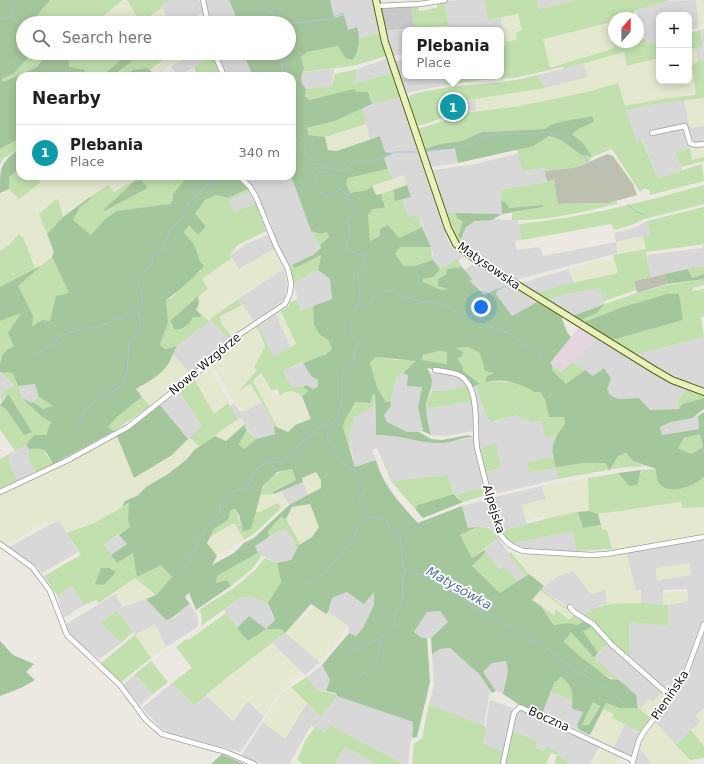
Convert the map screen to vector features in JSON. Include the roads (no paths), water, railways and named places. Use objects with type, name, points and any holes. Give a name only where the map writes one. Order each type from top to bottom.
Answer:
[{"type":"street","points":[[203,0],[206,16]]},
{"type":"street","points":[[377,3],[420,4],[445,0]]},
{"type":"street","name":"Matysowska","points":[[377,3],[385,42],[448,228],[456,244],[494,271],[653,369],[676,382],[704,392]]},
{"type":"street","points":[[217,60],[222,72]]},
{"type":"street","points":[[652,133],[685,126],[690,143],[695,145],[704,144]]},
{"type":"street","name":"Nowe Wzgórze","points":[[0,492],[68,460],[128,427],[188,378],[209,363],[237,336],[285,304],[290,292],[291,283],[288,269],[276,246],[256,197],[250,187],[243,180]]},
{"type":"street","name":"Alpejska","points":[[435,370],[458,374],[463,378],[470,389],[475,409],[475,435],[477,448],[498,531],[513,548],[523,551],[591,555],[625,551],[653,544],[704,536]]},
{"type":"street","points":[[0,544],[32,567],[50,591],[67,635],[120,686],[154,728],[162,734],[226,752],[254,764]]},
{"type":"street","points":[[570,607],[574,612],[593,624],[612,645],[671,697]]},
{"type":"street","name":"Pienińska","points":[[633,762],[639,740],[671,697],[686,673],[704,624]]},
{"type":"street","name":"Boczna","points":[[503,764],[514,713],[520,707],[633,762]]},
{"type":"waterway","points":[[0,18],[7,18],[12,14],[13,5],[17,0]]},
{"type":"waterway","name":"Matysówka","points":[[259,0],[264,7],[274,14],[274,16]]},
{"type":"waterway","points":[[296,23],[328,19],[344,13]]},
{"type":"waterway","name":"Matysówka","points":[[282,72],[283,60]]},
{"type":"waterway","points":[[425,151],[461,147],[485,136],[495,134],[553,133],[565,137],[570,141],[579,149],[590,164],[600,163],[623,194]]},
{"type":"waterway","name":"Matysówka","points":[[296,140],[305,147],[305,155],[312,163],[329,167],[329,170],[320,172],[316,176],[317,187],[321,193],[324,196],[333,195],[339,189],[346,193],[357,213],[347,221],[350,231],[346,246],[353,252],[364,256],[365,261],[358,274],[360,297],[355,313],[351,318],[350,333],[358,344],[353,351],[355,360],[353,364],[345,367],[342,373],[342,397],[339,414],[328,432],[327,438],[345,466],[356,471],[365,489],[358,499],[360,503],[366,506],[367,518],[376,516],[387,520],[389,528],[400,537],[403,566],[406,570],[421,574],[434,580],[485,614],[498,618],[503,625],[528,634],[533,641],[541,643],[567,665],[609,690],[623,703]]},
{"type":"waterway","points":[[331,169],[334,168],[340,171],[350,167],[352,163],[364,160],[373,161],[396,152],[418,152]]},
{"type":"waterway","points":[[78,426],[85,411],[96,401],[119,388],[127,372],[129,345],[137,335],[140,327],[139,313],[143,305],[139,282],[146,269],[152,263],[153,255],[162,251],[171,229],[184,217],[188,204],[206,186],[217,180]]},
{"type":"waterway","points":[[628,205],[636,212],[644,214],[647,218]]},
{"type":"waterway","points":[[474,316],[488,296],[503,287],[510,285]]},
{"type":"waterway","points":[[357,304],[363,306],[369,304],[374,295],[379,291],[395,291],[404,297],[424,302],[437,301],[458,312],[485,320],[491,327],[514,335],[523,345],[538,351],[540,358],[545,362]]},
{"type":"waterway","points":[[34,355],[53,344],[57,338],[65,334],[91,327],[99,327],[131,313],[138,313]]},
{"type":"waterway","points":[[178,581],[205,528],[219,514],[221,504],[227,501],[233,492],[248,486],[257,468],[273,461],[280,462],[291,456],[304,439],[314,434],[318,428],[331,424]]},
{"type":"waterway","points":[[307,584],[327,571],[355,536],[358,525],[363,519],[367,518]]},
{"type":"waterway","points":[[359,677],[376,662],[379,654],[381,637],[388,629],[395,625],[396,613],[402,604],[403,581],[406,570]]},
{"type":"waterway","points":[[345,655],[351,650],[375,640],[379,640]]},
{"type":"place","name":"Plebania","points":[[453,107]]}]
